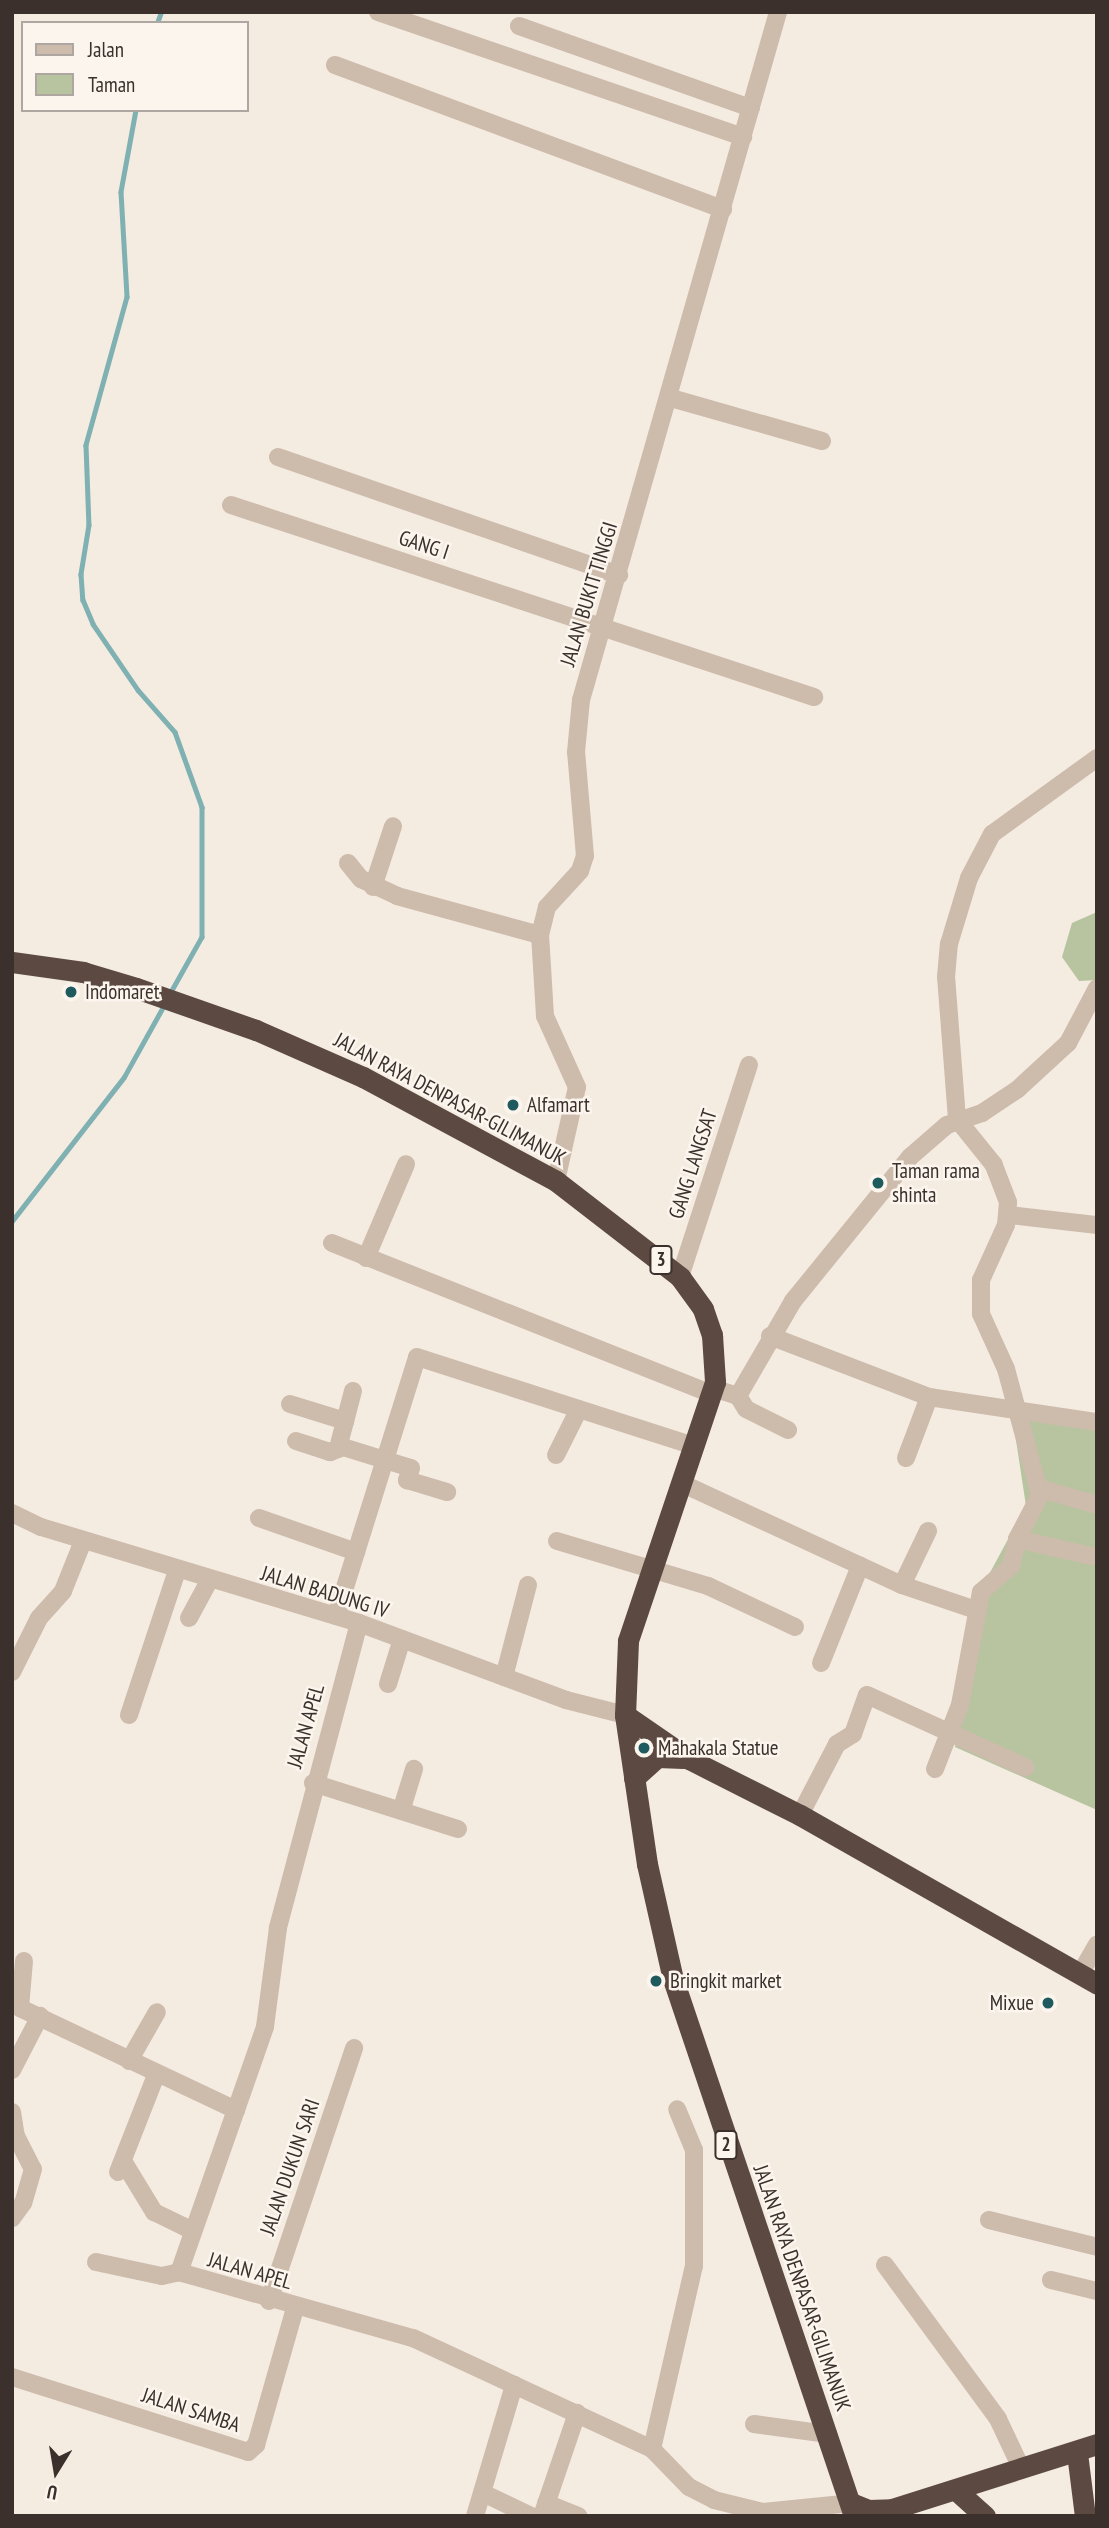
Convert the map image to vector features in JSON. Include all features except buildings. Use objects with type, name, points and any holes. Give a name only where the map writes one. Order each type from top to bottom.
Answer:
[{"type":"highway","name":"JALAN RAYA DENPASAR-GILIMANUK","points":[[12,962],[83,972],[136,988],[237,1023],[363,1077],[556,1181],[680,1277],[702,1309],[712,1335],[712,1391],[626,1647],[625,1715],[647,1864],[677,1992],[853,2509]]},
{"type":"highway","points":[[625,1715],[689,1759],[800,1815],[1088,1979]]},
{"type":"highway","points":[[634,1778],[657,1757],[689,1759]]},
{"type":"highway","points":[[853,2509],[892,2509],[1077,2453],[1097,2444]]},
{"type":"highway","points":[[1077,2453],[1085,2516]]},
{"type":"highway","points":[[933,2516],[957,2491]]},
{"type":"highway","points":[[957,2491],[985,2516]]},
{"type":"street","points":[[378,12],[743,137]]},
{"type":"street","name":"JALAN BUKIT TINGGI","points":[[556,1181],[577,1087],[545,1016],[540,935],[547,907],[580,872],[585,856],[578,725],[778,12]]},
{"type":"street","points":[[519,26],[751,108]]},
{"type":"street","points":[[335,65],[723,209]]},
{"type":"street","points":[[671,398],[821,441]]},
{"type":"street","points":[[278,457],[619,575]]},
{"type":"street","name":"GANG I","points":[[231,505],[814,697]]},
{"type":"street","points":[[935,1769],[953,1730],[975,1638],[976,1610],[987,1582],[1011,1566],[1017,1539],[1035,1511],[1038,1488],[1000,1351],[981,1314],[985,1265],[1009,1216],[998,1173],[957,1119],[946,977],[949,944],[969,878],[992,834],[1097,758]]},
{"type":"street","points":[[373,887],[393,826]]},
{"type":"street","points":[[348,863],[373,887],[540,935]]},
{"type":"street","points":[[738,1396],[770,1336],[818,1266],[910,1157],[957,1119],[1000,1103],[1068,1043],[1097,988]]},
{"type":"street","name":"GANG LANGSAT","points":[[680,1277],[749,1065]]},
{"type":"street","points":[[366,1258],[406,1164]]},
{"type":"street","points":[[1009,1216],[1097,1226]]},
{"type":"street","points":[[332,1243],[712,1391],[738,1396],[746,1409],[788,1430]]},
{"type":"street","points":[[770,1336],[929,1397],[1097,1422]]},
{"type":"street","points":[[336,1616],[417,1356],[694,1446]]},
{"type":"street","points":[[338,1448],[353,1391]]},
{"type":"street","points":[[906,1458],[929,1397]]},
{"type":"street","points":[[290,1404],[345,1421]]},
{"type":"street","points":[[556,1455],[579,1409]]},
{"type":"street","points":[[296,1441],[330,1452],[338,1448],[411,1468],[407,1479],[447,1492]]},
{"type":"street","points":[[681,1483],[902,1585],[976,1610]]},
{"type":"street","points":[[1038,1488],[1097,1505]]},
{"type":"street","name":"JALAN BADUNG IV","points":[[13,1513],[83,1541],[209,1581],[359,1623],[504,1676],[625,1715]]},
{"type":"street","points":[[259,1518],[356,1552]]},
{"type":"street","points":[[902,1585],[928,1531]]},
{"type":"street","points":[[1017,1539],[1091,1556]]},
{"type":"street","points":[[12,1672],[39,1618],[63,1591],[83,1541]]},
{"type":"street","points":[[557,1541],[708,1587],[795,1627]]},
{"type":"street","points":[[821,1663],[860,1566]]},
{"type":"street","points":[[129,1715],[177,1571]]},
{"type":"street","points":[[189,1618],[209,1581]]},
{"type":"street","points":[[504,1676],[528,1585]]},
{"type":"street","name":"JALAN APEL","points":[[359,1623],[313,1783],[278,1928],[265,2027],[191,2230],[179,2272],[269,2301],[413,2338],[652,2449],[698,2494],[722,2503],[763,2512],[853,2509]]},
{"type":"street","points":[[388,1684],[402,1639]]},
{"type":"street","points":[[800,1815],[836,1744],[853,1734],[867,1695],[953,1730],[1026,1767]]},
{"type":"street","points":[[402,1808],[414,1769]]},
{"type":"street","points":[[313,1783],[402,1808],[458,1829]]},
{"type":"street","points":[[1088,1979],[1097,1945]]},
{"type":"street","points":[[24,1961],[18,2006],[156,2075],[236,2110]]},
{"type":"street","points":[[129,2062],[157,2012]]},
{"type":"street","points":[[14,2059],[45,2019]]},
{"type":"street","name":"JALAN DUKUN SARI","points":[[269,2301],[354,2048]]},
{"type":"street","points":[[156,2075],[120,2167],[155,2212],[191,2230]]},
{"type":"street","points":[[652,2449],[694,2266],[694,2150],[677,2109]]},
{"type":"street","points":[[12,2112],[16,2136],[33,2169],[23,2203],[12,2218]]},
{"type":"street","points":[[989,2220],[1097,2247]]},
{"type":"street","points":[[96,2262],[162,2276],[179,2272]]},
{"type":"street","points":[[885,2265],[998,2419],[1022,2470]]},
{"type":"street","points":[[1052,2280],[1097,2291]]},
{"type":"street","name":"JALAN SAMBA","points":[[12,2377],[252,2451],[295,2308]]},
{"type":"street","points":[[475,2516],[514,2385]]},
{"type":"street","points":[[577,2413],[544,2510],[578,2516]]},
{"type":"street","points":[[754,2424],[828,2434]]},
{"type":"street","points":[[483,2493],[531,2516]]},
{"type":"green space","points":[[1097,912],[1097,980],[1079,981],[1062,957],[1072,923]]},
{"type":"green space","points":[[1011,1407],[1097,1414],[1097,1810],[955,1747],[986,1580],[1026,1506]]},
{"type":"waterway","points":[[158,21],[161,12]]},
{"type":"waterway","points":[[136,112],[121,192],[127,297],[86,445],[89,525],[81,574],[83,600],[93,624],[138,690],[175,732],[202,807],[202,937],[170,994]]},
{"type":"waterway","points":[[12,1221],[124,1077],[164,1005]]},
{"type":"place","name":"Indomaret","points":[[71,992]]},
{"type":"place","name":"Alfamart","points":[[513,1105]]},
{"type":"place","name":"Taman rama shinta","points":[[878,1183]]},
{"type":"place","name":"Mahakala Statue","points":[[644,1748]]},
{"type":"place","name":"Bringkit market","points":[[656,1981]]},
{"type":"place","name":"Mixue","points":[[1048,2003]]}]
